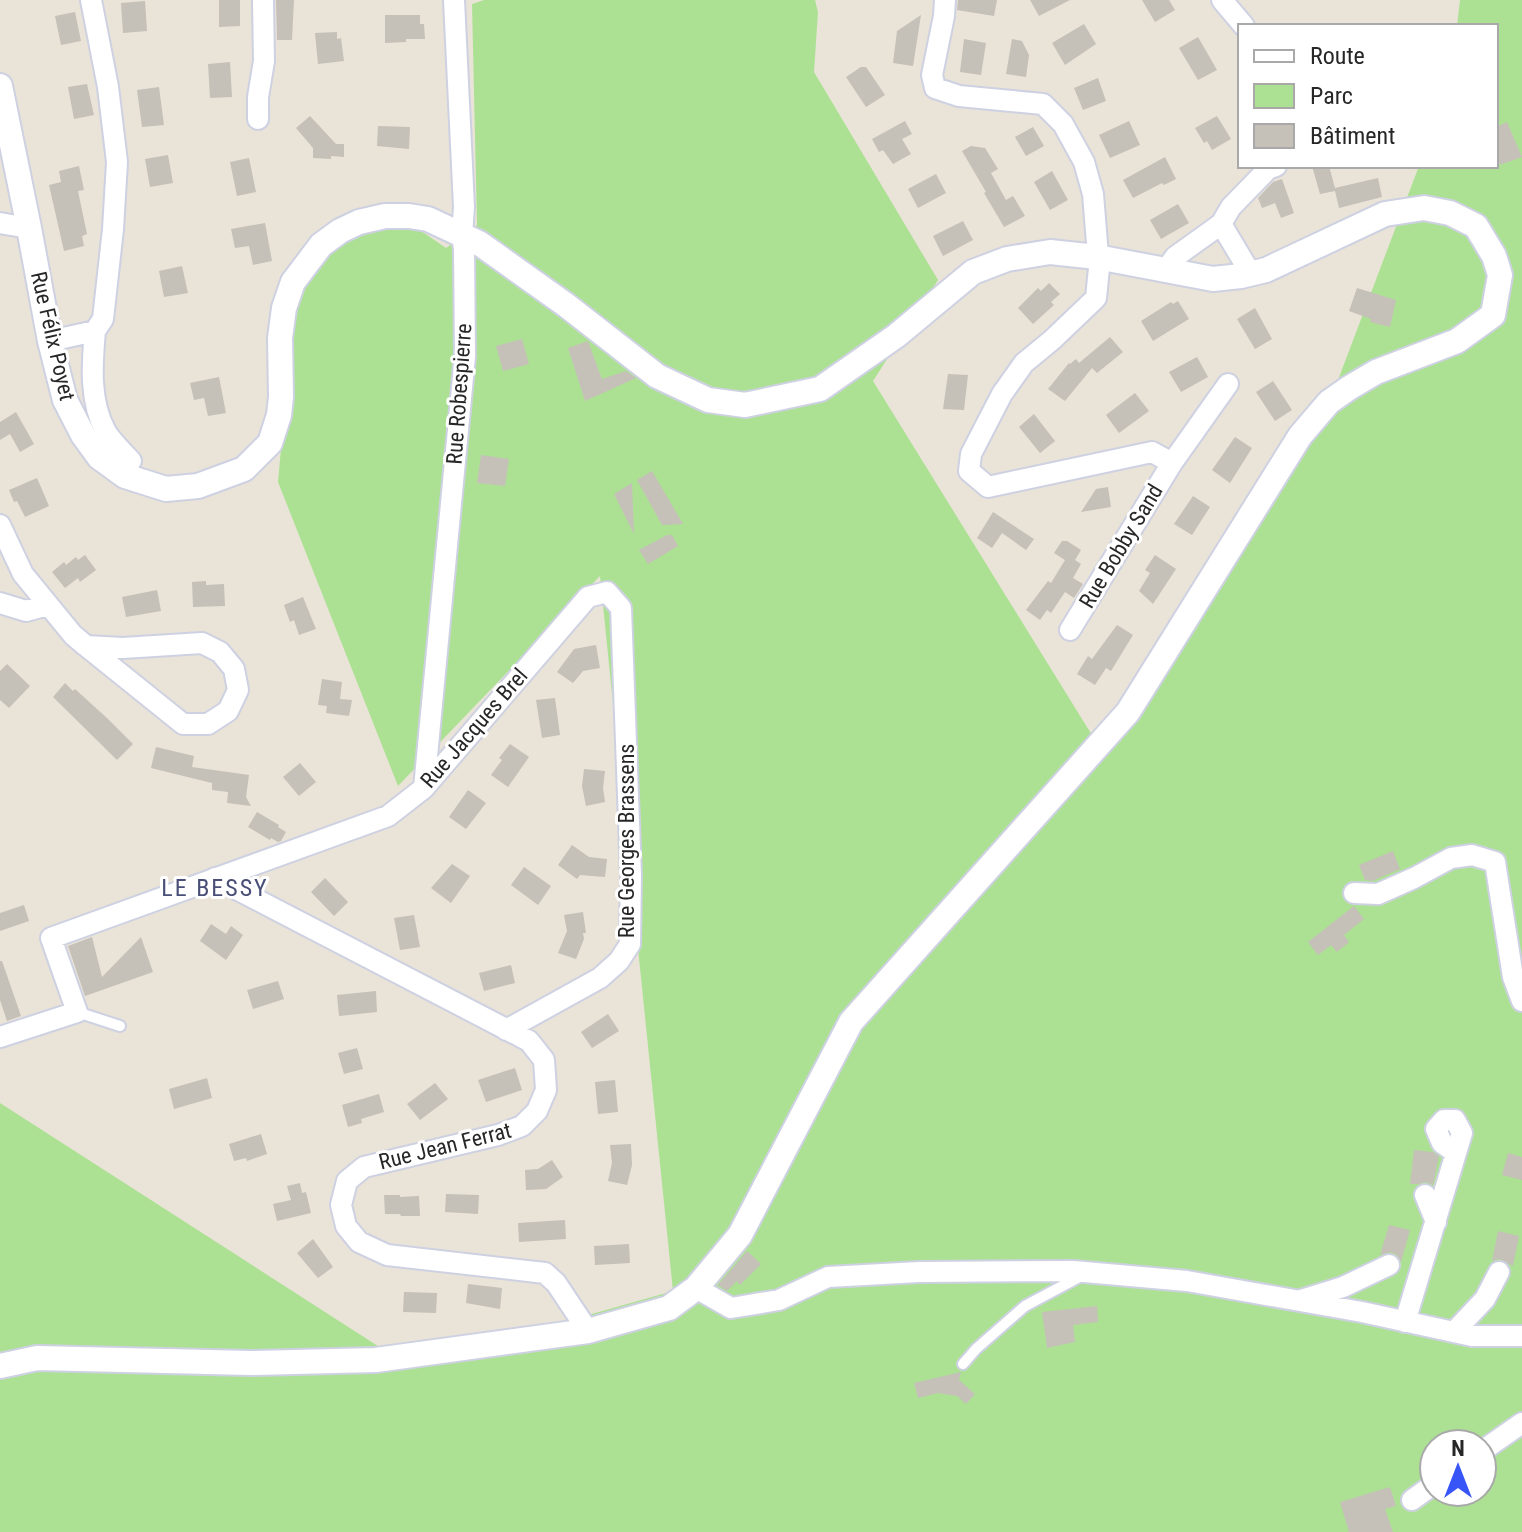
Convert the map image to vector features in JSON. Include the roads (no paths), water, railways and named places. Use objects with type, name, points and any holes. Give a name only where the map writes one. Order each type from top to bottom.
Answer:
[{"type":"street","points":[[91,0],[108,87],[117,162],[113,229],[92,362],[95,404],[106,432],[131,461]]},
{"type":"street","points":[[258,119],[264,61],[263,0]]},
{"type":"street","name":"Rue Robespierre","points":[[424,788],[465,356],[463,193],[454,0]]},
{"type":"street","points":[[945,0],[932,75],[935,88],[959,96],[1043,104],[1063,124],[1084,162],[1093,194],[1097,257]]},
{"type":"street","points":[[1222,0],[1242,24]]},
{"type":"street","name":"Rue Félix Poyet","points":[[0,86],[50,341],[65,400],[83,435],[99,457],[125,476],[166,489],[198,486],[244,469],[270,443],[281,397],[280,338],[284,308],[293,282],[321,245],[340,231],[385,216],[428,219],[479,243],[566,305],[657,376],[708,400],[745,405],[820,389],[896,336],[973,272],[1007,259],[1050,252],[1097,257],[1213,279],[1241,276],[1266,270],[1385,214],[1424,208],[1450,213],[1476,226],[1494,256],[1500,275],[1493,315],[1457,341],[1376,372],[1349,388],[1329,402],[1300,436],[1128,712],[851,1022],[740,1235],[696,1288],[669,1308],[588,1331],[376,1360],[251,1363],[37,1358],[0,1366]]},
{"type":"street","points":[[1165,271],[1175,257],[1221,224],[1231,207],[1271,168]]},
{"type":"street","points":[[0,223],[29,228]]},
{"type":"street","points":[[1221,224],[1251,274]]},
{"type":"street","name":"Rue Bobby Sand","points":[[1097,257],[1096,298],[1024,363],[1002,394],[971,454],[969,471],[988,487],[1152,452],[1172,463]]},
{"type":"street","points":[[50,341],[99,325]]},
{"type":"street","name":"Rue Bobby Sand","points":[[1070,630],[1172,463],[1228,384]]},
{"type":"street","points":[[0,525],[23,574],[73,635],[86,646],[183,724],[208,724],[228,711],[238,690],[234,669],[220,652],[202,643],[123,648],[86,646]]},
{"type":"street","name":"Rue Jacques Brel","points":[[77,1012],[51,938],[388,816],[424,788],[588,597],[607,592]]},
{"type":"street","name":"Rue Georges Brassens","points":[[506,1030],[600,978],[619,961],[630,944],[621,608],[607,592]]},
{"type":"street","points":[[0,603],[26,611],[48,605]]},
{"type":"street","points":[[1354,893],[1378,894],[1451,858],[1472,855],[1495,862],[1513,977],[1522,1001]]},
{"type":"street","name":"Rue Jean Ferrat","points":[[215,878],[529,1041],[544,1060],[546,1090],[537,1111],[522,1126],[498,1135],[364,1167],[347,1181],[341,1205],[346,1226],[359,1242],[387,1255],[545,1273],[556,1283],[588,1331]]},
{"type":"street","points":[[0,1037],[77,1012]]},
{"type":"street","points":[[1405,1322],[1456,1153]]},
{"type":"street","points":[[1425,1195],[1436,1222]]},
{"type":"street","points":[[1298,1301],[1343,1287],[1389,1265]]},
{"type":"street","points":[[696,1288],[731,1308],[779,1300],[828,1277],[919,1272],[1089,1272],[1187,1281],[1472,1336],[1522,1336]]},
{"type":"street","points":[[1454,1332],[1485,1299],[1499,1272]]},
{"type":"street","points":[[1498,1440],[1522,1423]]},
{"type":"street","points":[[1412,1500],[1418,1496]]},
{"type":"lane","points":[[77,1012],[120,1026]]},
{"type":"lane","points":[[963,1364],[1025,1306],[1089,1272]]},
{"type":"district","name":"LE BESSY","points":[[215,888]]}]
